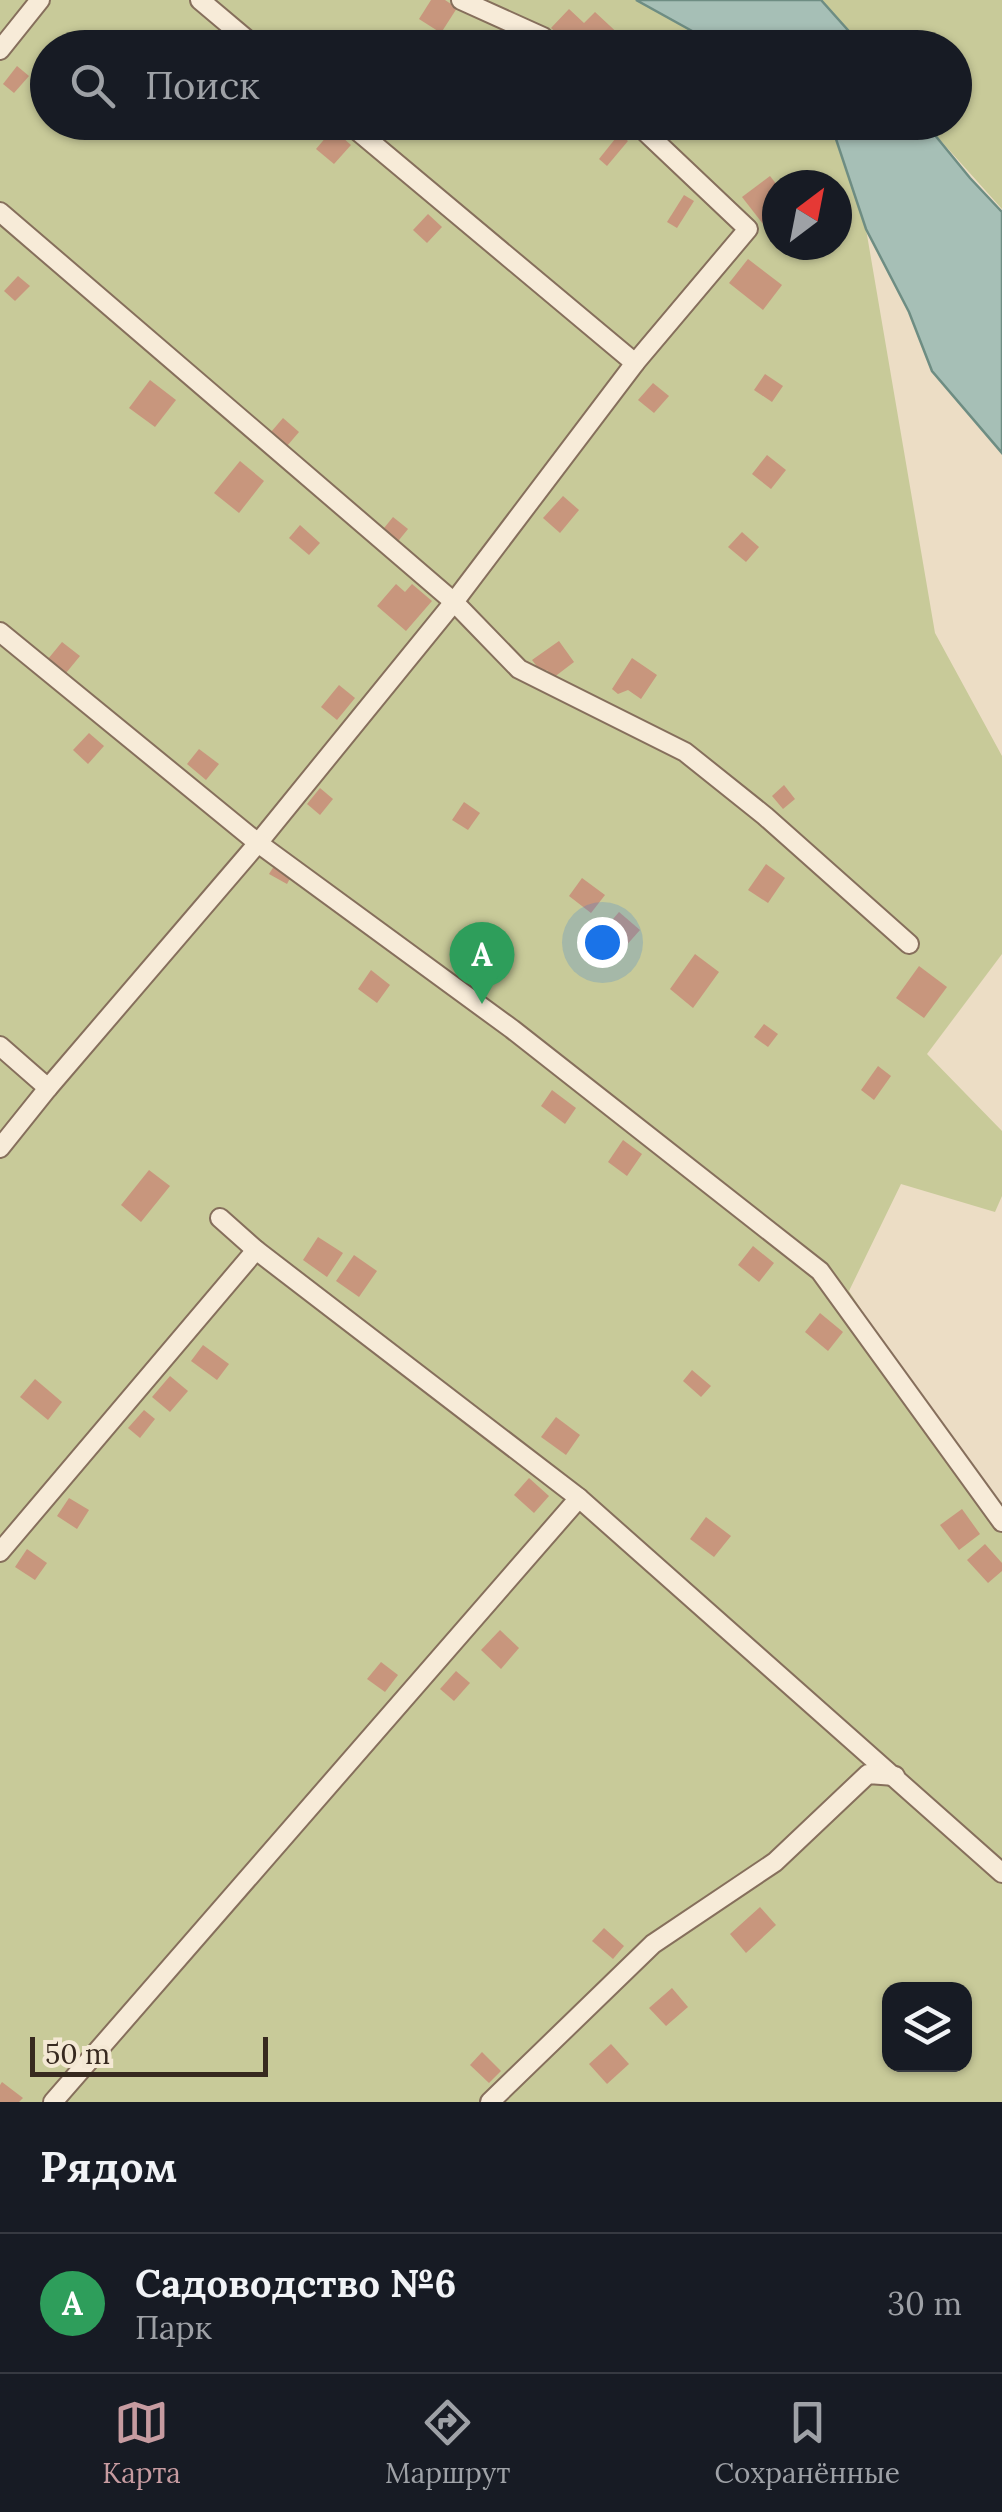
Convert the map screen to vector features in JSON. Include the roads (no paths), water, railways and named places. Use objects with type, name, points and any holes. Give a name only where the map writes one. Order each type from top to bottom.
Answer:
[{"type":"lane","points":[[0,50],[40,0]]},
{"type":"lane","points":[[200,0],[236,30]]},
{"type":"lane","points":[[461,0],[529,30]]},
{"type":"lane","points":[[369,140],[634,362]]},
{"type":"lane","points":[[0,1148],[258,843],[454,602],[634,362],[748,228],[654,140]]},
{"type":"lane","points":[[0,212],[454,602],[520,668],[685,752],[765,816],[908,944]]},
{"type":"lane","points":[[0,632],[258,843],[512,1029],[820,1271],[1002,1522]]},
{"type":"lane","points":[[0,1046],[48,1088]]},
{"type":"lane","points":[[220,1218],[256,1250],[579,1498],[1002,1873]]},
{"type":"lane","points":[[0,1552],[256,1250]]},
{"type":"lane","points":[[53,2102],[579,1498]]},
{"type":"lane","points":[[490,2102],[653,1944],[775,1862],[868,1774],[896,1776]]},
{"type":"water","points":[[636,0],[821,0],[848,30],[690,30]]},
{"type":"water","points":[[836,140],[939,140],[1002,212],[1002,453],[932,371],[909,312],[866,229],[852,187],[852,170],[846,170]]},
{"type":"place","name":"Садоводство №6","points":[[482,1004]]}]
